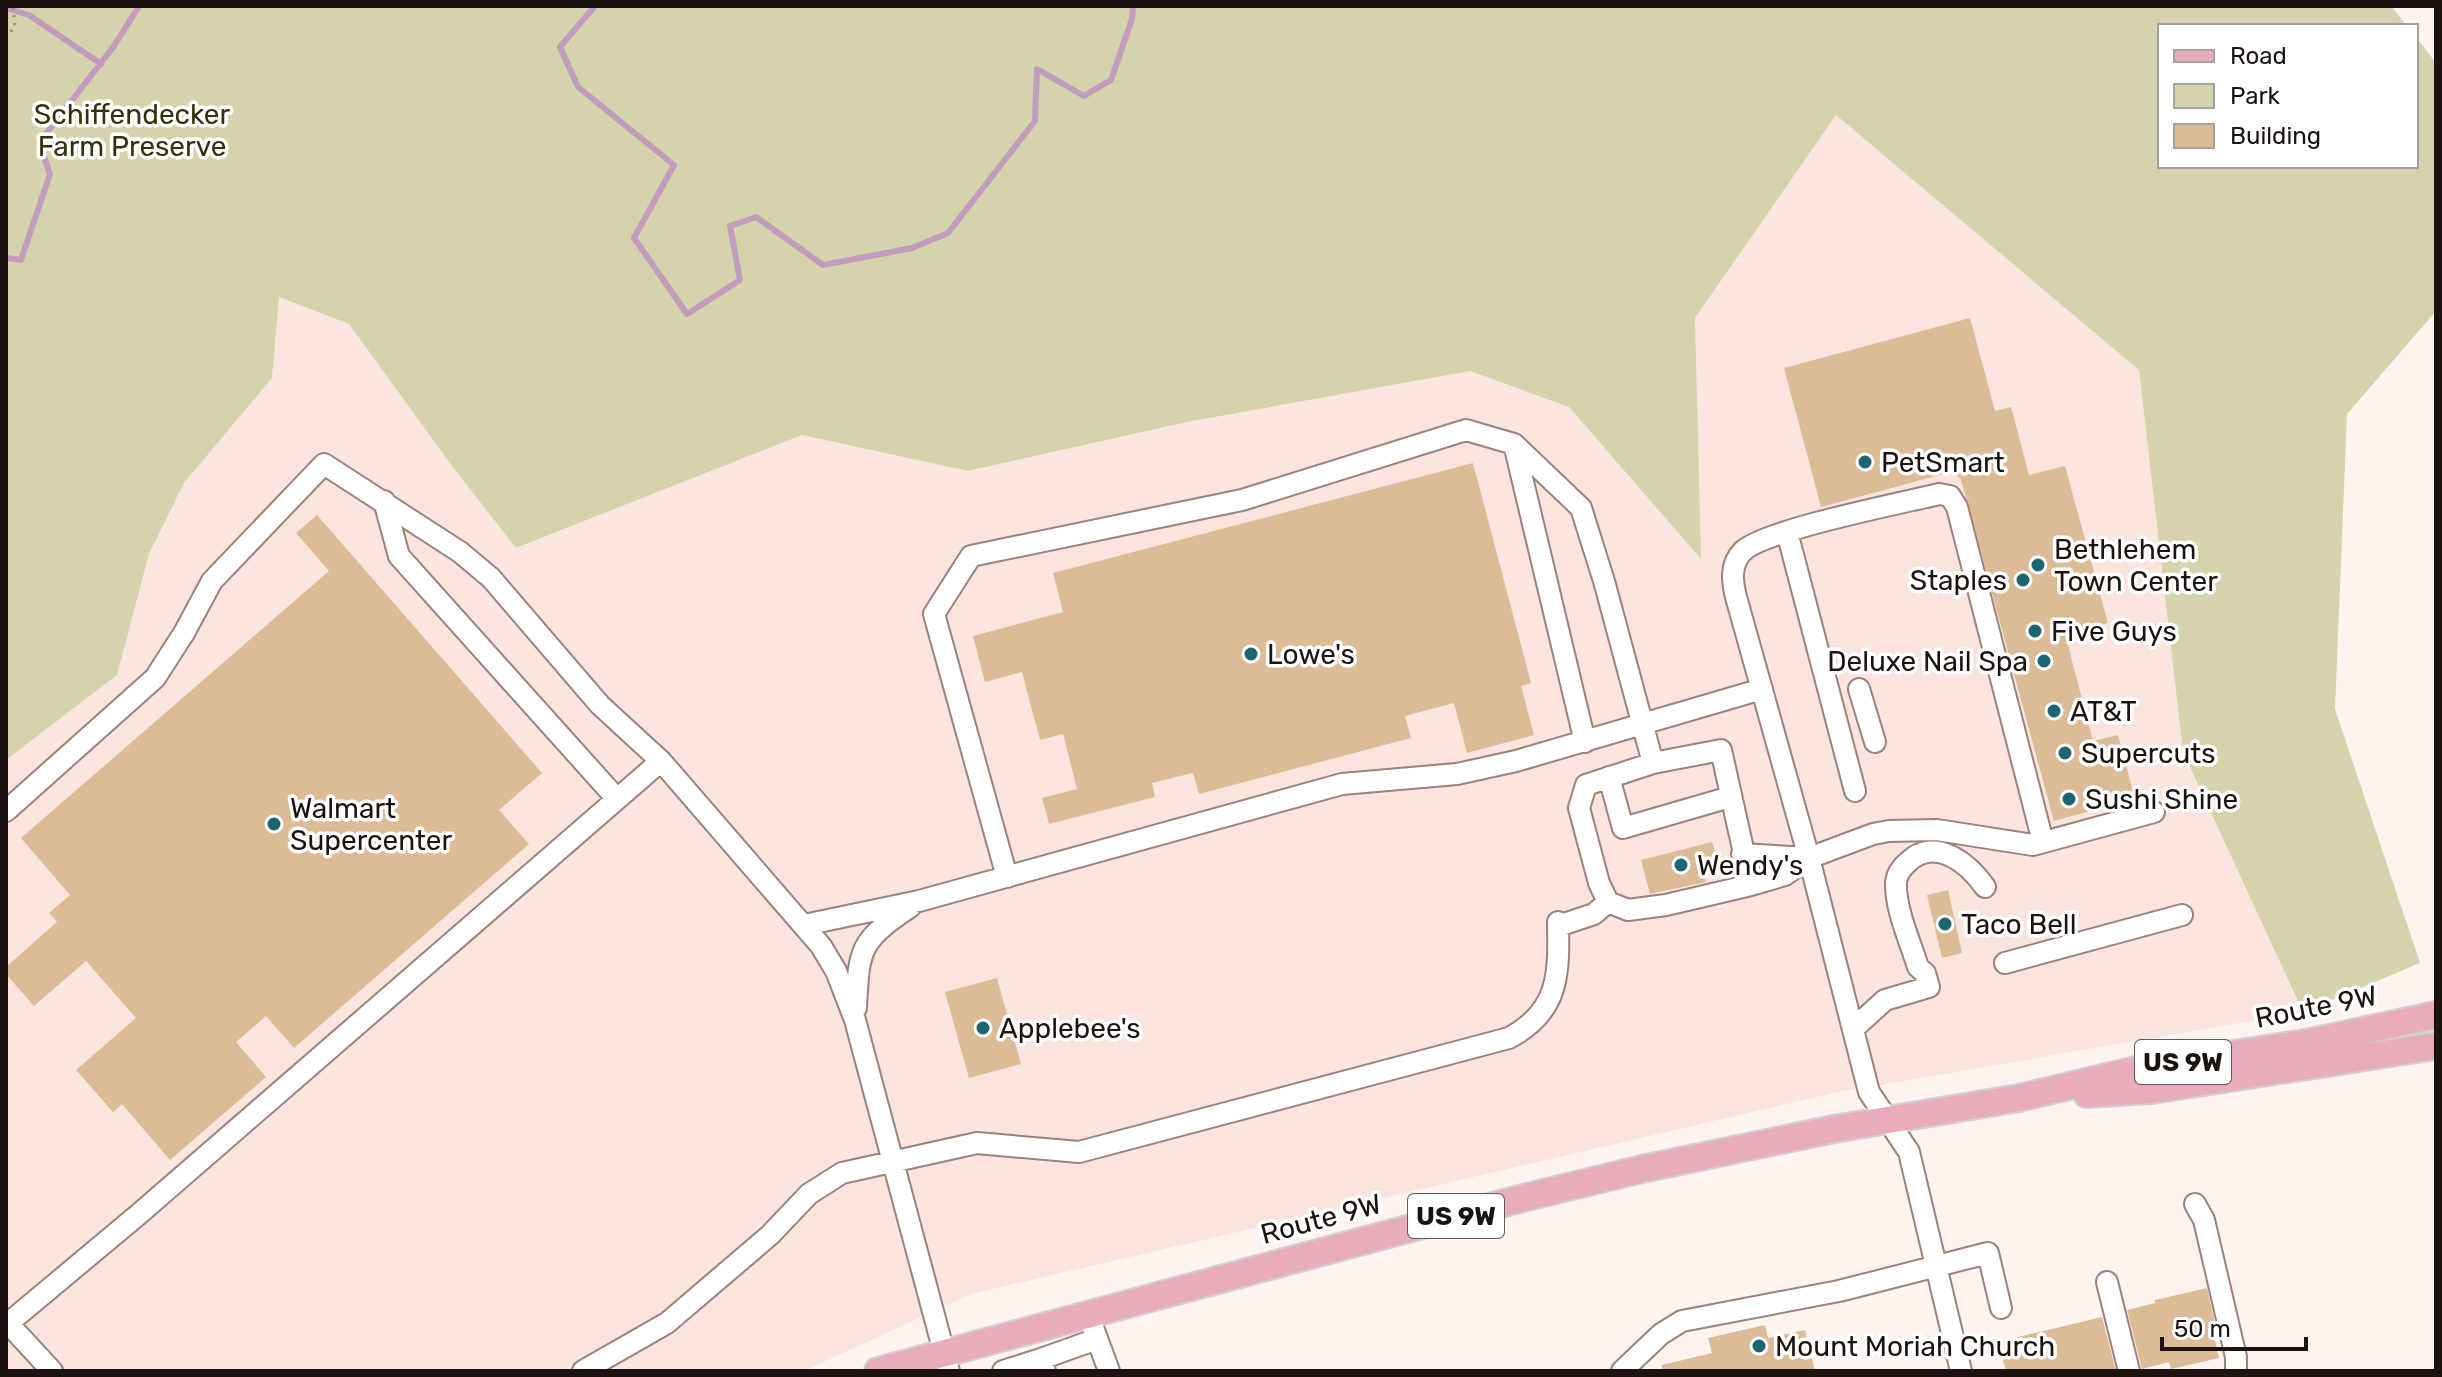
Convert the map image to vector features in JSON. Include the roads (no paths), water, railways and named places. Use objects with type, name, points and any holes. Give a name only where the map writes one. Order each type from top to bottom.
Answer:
[{"type":"main road","name":"Route 9W","points":[[878,1371],[946,1362],[1088,1314],[1566,1187],[1698,1156],[2019,1098],[2144,1068],[2311,1042],[2436,1015]]},
{"type":"main road","name":"Route 9W","points":[[2019,1098],[2152,1090],[2436,1046]]},
{"type":"street","points":[[1007,877],[934,614],[971,556],[1242,500],[1466,430],[1514,444],[1581,508],[1645,724],[1653,763]]},
{"type":"street","points":[[1514,444],[1585,742]]},
{"type":"street","points":[[6,811],[155,678],[212,581],[324,464],[460,552],[491,578],[600,705],[661,761],[804,925],[836,971],[855,1020],[946,1362]]},
{"type":"street","points":[[1961,1371],[1909,1152],[1869,1092],[1732,576],[1742,552],[1758,542],[1787,532],[1939,494],[1944,493],[1954,501],[2043,842]]},
{"type":"street","points":[[384,501],[399,556],[617,799]]},
{"type":"street","points":[[1787,532],[1855,791]]},
{"type":"street","points":[[804,925],[919,901],[1342,784],[1457,774],[1585,742],[1762,689]]},
{"type":"street","points":[[1859,689],[1875,742]]},
{"type":"street","points":[[1751,885],[1721,750],[1653,763],[1586,785],[1579,808],[1599,883],[1608,902],[1628,910],[1666,905],[1751,885],[1785,875],[1809,858],[1873,834],[1904,829],[1955,832],[2026,845],[2154,812]]},
{"type":"street","points":[[52,1371],[6,1324],[661,761]]},
{"type":"street","points":[[1609,777],[1623,828],[1730,797]]},
{"type":"street","points":[[1742,854],[1809,858]]},
{"type":"street","points":[[1853,1029],[1885,1000],[1927,980],[1903,885],[1905,873],[1921,858],[1936,857],[1954,864],[1985,887]]},
{"type":"street","points":[[855,1020],[858,966],[865,945],[876,930],[919,901]]},
{"type":"street","points":[[583,1371],[667,1323],[770,1235],[818,1187],[842,1173],[977,1143],[1079,1152],[1509,1038],[1525,1030],[1552,994],[1558,973],[1558,924],[1594,914],[1608,902]]},
{"type":"street","points":[[2005,963],[2182,915]]},
{"type":"street","points":[[2195,1204],[2204,1220],[2236,1357],[2236,1371]]},
{"type":"street","points":[[1623,1370],[1661,1334],[1682,1321],[1839,1291],[1988,1253],[2001,1308]]},
{"type":"street","points":[[2107,1282],[2129,1371]]},
{"type":"street","points":[[1088,1314],[1109,1371]]},
{"type":"street","points":[[1003,1371],[1043,1365],[1097,1339]]},
{"type":"waterway","points":[[6,258],[21,260],[50,174],[39,143],[114,46],[139,6]]},
{"type":"waterway","points":[[595,6],[560,47],[578,87],[674,165],[634,238],[687,314],[740,280],[730,226],[756,217],[823,265],[912,248],[948,233],[1035,121],[1037,69],[1084,96],[1111,80],[1132,19],[1133,6]]},
{"type":"waterway","points":[[6,8],[29,15],[101,64]]},
{"type":"place","name":"PetSmart","points":[[1865,462]]},
{"type":"place","name":"Bethlehem Town Center","points":[[2038,565]]},
{"type":"place","name":"Staples","points":[[2023,580]]},
{"type":"place","name":"Five Guys","points":[[2035,631]]},
{"type":"place","name":"Lowe's","points":[[1251,654]]},
{"type":"place","name":"Deluxe Nail Spa","points":[[2044,661]]},
{"type":"place","name":"AT&T","points":[[2054,711]]},
{"type":"place","name":"Supercuts","points":[[2065,753]]},
{"type":"place","name":"Sushi Shine","points":[[2069,799]]},
{"type":"place","name":"Walmart Supercenter","points":[[274,824]]},
{"type":"place","name":"Wendy's","points":[[1681,865]]},
{"type":"place","name":"Taco Bell","points":[[1945,924]]},
{"type":"place","name":"Applebee's","points":[[983,1028]]},
{"type":"place","name":"Mount Moriah Church","points":[[1759,1346]]},
{"type":"park label","name":"Schiffendecker Farm Preserve","points":[[132,130]]}]
